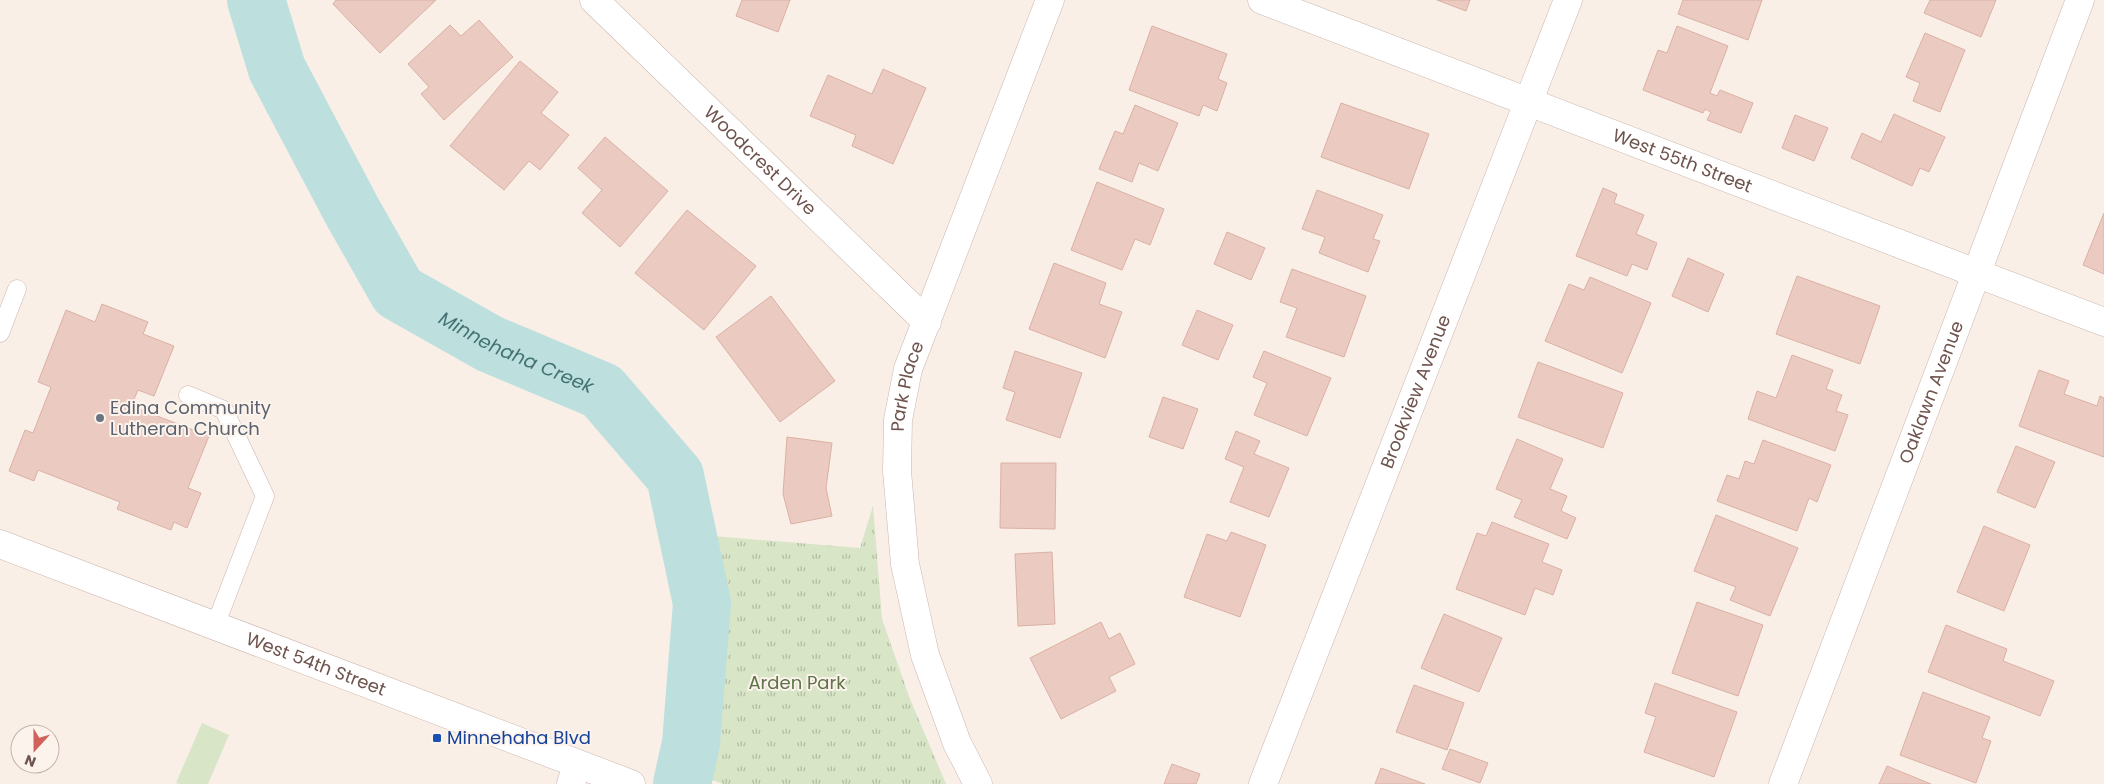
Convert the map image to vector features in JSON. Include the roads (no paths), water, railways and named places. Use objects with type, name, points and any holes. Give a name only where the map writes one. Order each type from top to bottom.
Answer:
[{"type":"street","name":"Woodcrest Drive","points":[[594,0],[927,322]]},
{"type":"street","name":"Park Place","points":[[978,784],[957,742],[925,655],[905,564],[897,472],[898,420],[908,369],[1050,0]]},
{"type":"street","name":"West 55th Street","points":[[1262,0],[2104,322]]},
{"type":"street","name":"Brookview Avenue","points":[[1263,784],[1568,0]]},
{"type":"street","name":"Oaklawn Avenue","points":[[1783,784],[2080,0]]},
{"type":"street","name":"West 54th Street","points":[[0,544],[215,626],[574,774],[631,784]]},
{"type":"lane","points":[[0,333],[17,289]]},
{"type":"lane","points":[[188,396],[224,410],[265,496],[215,626]]},
{"type":"waterway","name":"Minnehaha Creek","points":[[256,0],[277,69],[352,211],[398,292],[490,344],[602,391],[675,476],[702,603],[691,743],[682,784]]},
{"type":"place","name":"Edina Community Lutheran Church","points":[[100,418]]},
{"type":"place","name":"Minnehaha Blvd","points":[[437,738]]},
{"type":"park label","name":"Arden Park","points":[[797,683]]}]
